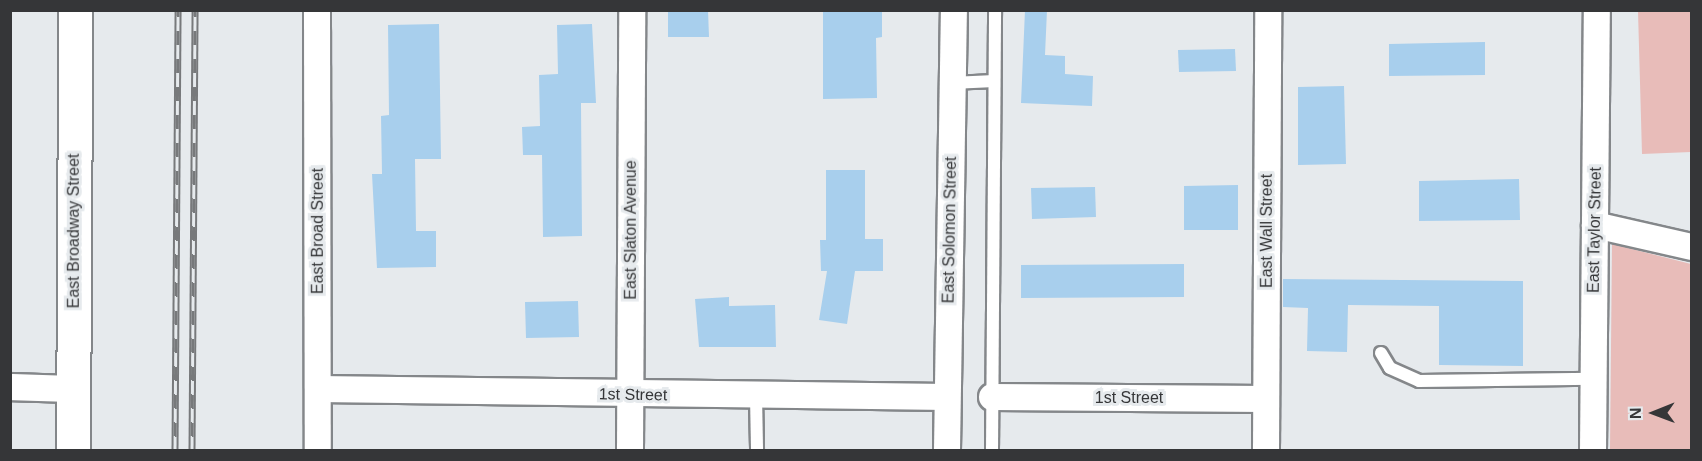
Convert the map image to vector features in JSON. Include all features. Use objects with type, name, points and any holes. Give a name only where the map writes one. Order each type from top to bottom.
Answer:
[{"type":"main road","name":"East Broadway Street","points":[[73,450],[75,10]]},
{"type":"street","name":"East Broad Street","points":[[317,10],[318,450]]},
{"type":"street","name":"East Slaton Avenue","points":[[630,450],[632,10]]},
{"type":"street","name":"East Solomon Street","points":[[947,450],[954,10]]},
{"type":"street","name":"East Wall Street","points":[[1266,450],[1268,10]]},
{"type":"street","name":"East Taylor Street","points":[[1593,450],[1597,10]]},
{"type":"street","points":[[1595,225],[1692,247]]},
{"type":"street","points":[[10,387],[74,389]]},
{"type":"street","name":"1st Street","points":[[318,390],[947,397]]},
{"type":"street","name":"1st Street","points":[[992,397],[1266,399]]},
{"type":"lane","points":[[992,450],[995,10]]},
{"type":"lane","points":[[952,83],[994,81]]},
{"type":"lane","points":[[1381,353],[1390,368],[1419,381],[1593,379]]},
{"type":"lane","points":[[756,396],[757,450]]},
{"type":"shaded area","points":[[1638,11],[1691,11],[1691,152],[1642,154]]},
{"type":"shaded area","points":[[1612,244],[1691,264],[1691,450],[1610,450]]},
{"type":"building","points":[[668,10],[708,10],[709,37],[668,37]]},
{"type":"building","points":[[823,10],[882,10],[882,37],[876,38],[877,98],[823,99]]},
{"type":"building","points":[[1025,10],[1047,10],[1045,55],[1065,56],[1065,74],[1093,76],[1092,106],[1021,103]]},
{"type":"building","points":[[439,24],[441,159],[415,159],[416,231],[436,231],[436,267],[377,268],[372,174],[382,174],[381,116],[389,115],[388,25]]},
{"type":"building","points":[[592,24],[596,103],[581,103],[582,236],[543,237],[542,155],[523,155],[522,127],[540,126],[539,75],[558,74],[557,25]]},
{"type":"building","points":[[1485,42],[1485,75],[1389,76],[1389,44]]},
{"type":"building","points":[[1235,49],[1236,71],[1179,72],[1178,50]]},
{"type":"building","points":[[1344,86],[1346,164],[1298,165],[1298,87]]},
{"type":"building","points":[[826,170],[865,170],[865,239],[883,239],[883,271],[855,271],[847,324],[819,320],[827,271],[821,271],[820,240],[826,240]]},
{"type":"building","points":[[1519,179],[1520,220],[1419,221],[1419,181]]},
{"type":"building","points":[[1238,185],[1238,230],[1184,230],[1184,186]]},
{"type":"building","points":[[1095,187],[1096,217],[1032,219],[1031,188]]},
{"type":"building","points":[[1184,264],[1184,297],[1021,298],[1021,265]]},
{"type":"building","points":[[1283,279],[1523,281],[1523,366],[1439,365],[1439,306],[1348,305],[1347,352],[1307,351],[1308,308],[1283,307]]},
{"type":"building","points":[[729,297],[729,306],[775,305],[776,347],[699,347],[695,299]]},
{"type":"building","points":[[578,301],[579,337],[526,338],[525,302]]},
{"type":"railway","points":[[175,450],[178,10]]},
{"type":"railway","points":[[192,450],[195,10]]}]
